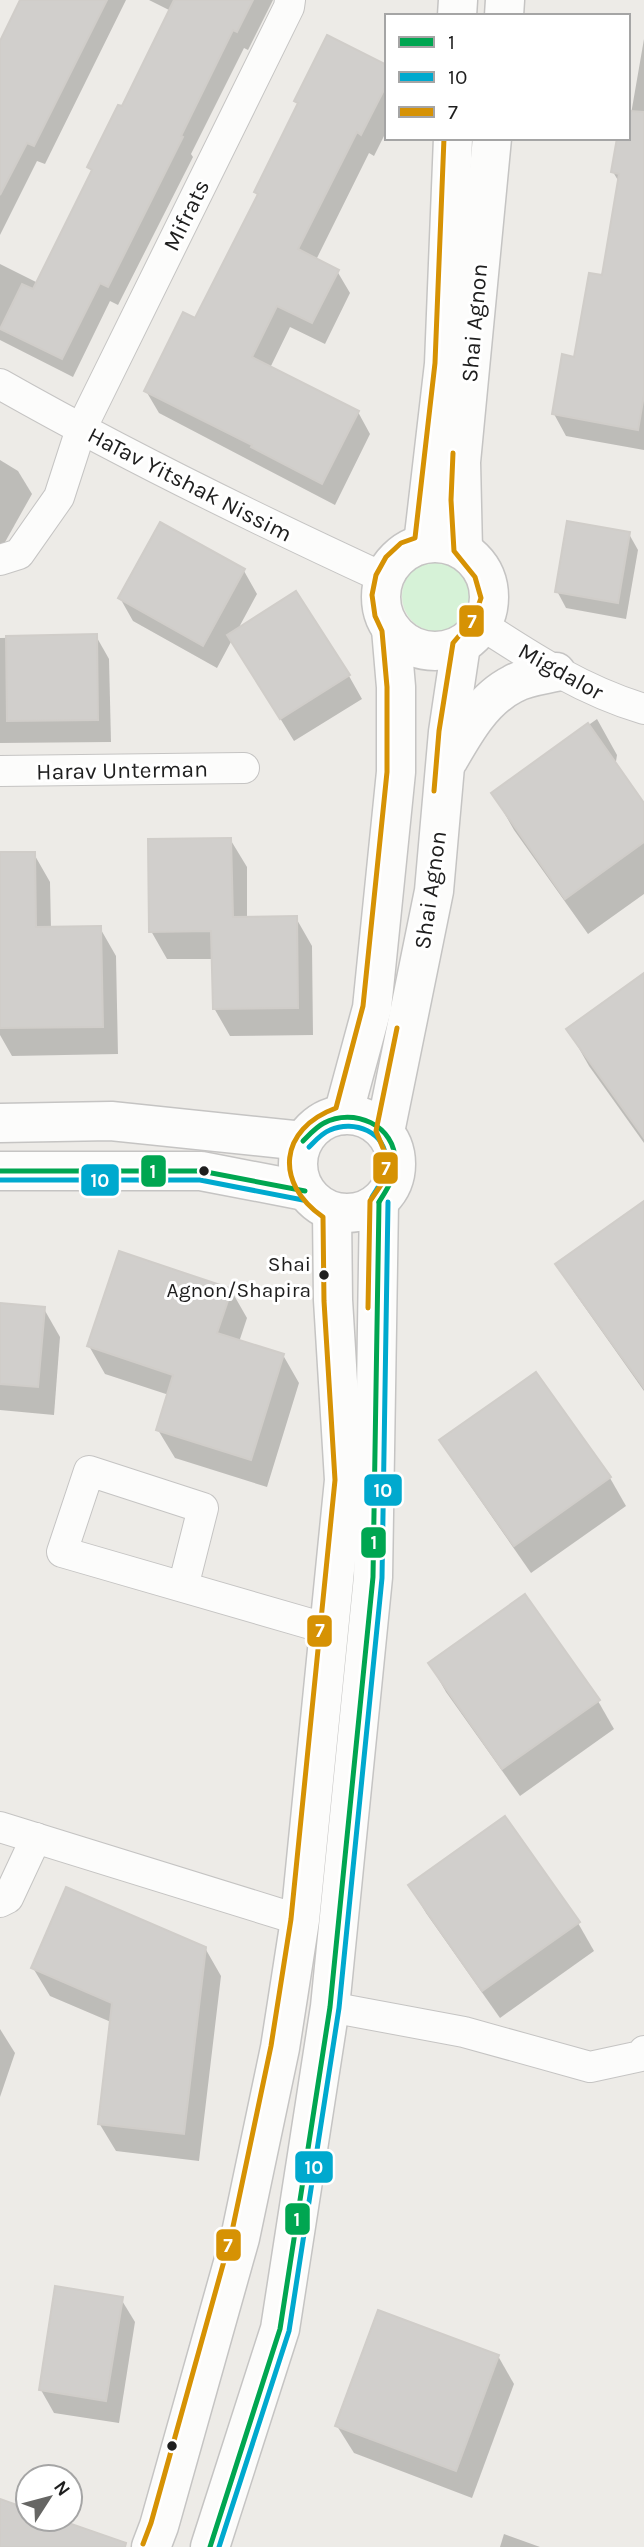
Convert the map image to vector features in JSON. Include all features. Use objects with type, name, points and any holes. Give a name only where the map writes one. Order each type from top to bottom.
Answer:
[{"type":"street","name":"Mifrats","points":[[81,429],[289,7],[290,0]]},
{"type":"street","name":"Shai Agnon","points":[[423,544],[445,353],[453,140]]},
{"type":"street","name":"Shai Agnon","points":[[463,550],[461,462],[492,140]]},
{"type":"street","name":"HaTav Yitshak Nissim","points":[[0,384],[243,513],[384,578]]},
{"type":"street","points":[[0,560],[19,554],[59,497],[81,429]]},
{"type":"street","points":[[437,542],[463,550],[476,561],[485,575],[489,601],[471,635],[446,650],[416,648],[402,640],[391,629],[383,613],[381,596],[384,578],[393,562],[406,550],[423,544],[437,542]]},
{"type":"street","name":"Shai Agnon","points":[[343,1115],[372,1008],[395,785],[396,687],[391,629]]},
{"type":"street","name":"Shai Agnon","points":[[385,1132],[434,891],[446,763],[471,635]]},
{"type":"street","name":"Migdalor","points":[[471,635],[612,700],[644,709]]},
{"type":"street","points":[[446,763],[468,726],[499,692],[515,682],[555,672]]},
{"type":"street","name":"Harav Unterman","points":[[0,771],[244,768]]},
{"type":"street","points":[[0,1171],[201,1171],[318,1201],[349,1214],[365,1210],[379,1202],[389,1191],[396,1176],[396,1161],[393,1146],[385,1132],[373,1122],[358,1116],[343,1115],[328,1118],[313,1128],[303,1141],[298,1157],[298,1175],[318,1201],[333,1300],[344,1480],[300,1920],[280,2048],[240,2238],[151,2547]]},
{"type":"street","points":[[0,1123],[111,1121],[303,1141]]},
{"type":"street","points":[[209,2547],[280,2329],[330,2007],[373,1577],[379,1202]]},
{"type":"street","points":[[183,1587],[203,1508],[89,1471],[62,1552],[328,1629]]},
{"type":"street","points":[[0,1827],[300,1920]]},
{"type":"street","points":[[0,1902],[8,1898],[36,1838]]},
{"type":"street","points":[[330,2007],[464,2032],[590,2067],[641,2056],[644,2051]]},
{"type":"green space","points":[[445,560],[464,570],[472,582],[472,610],[464,622],[452,630],[431,632],[412,622],[404,610],[402,589],[412,570],[424,562]]},
{"type":"building","points":[[20,0],[107,0],[34,146],[27,143],[0,195],[0,41]]},
{"type":"building","points":[[174,0],[253,0],[237,32],[233,30],[108,287],[100,283],[62,359],[0,329],[22,284],[33,289],[92,170],[87,167],[118,105],[122,106]]},
{"type":"building","points":[[327,35],[385,64],[385,88],[361,135],[357,132],[298,249],[339,270],[312,323],[277,306],[252,357],[359,411],[322,484],[251,447],[252,445],[144,391],[183,312],[195,318],[258,194],[254,192],[298,103],[294,101]]},
{"type":"building","points":[[630,111],[644,112],[644,395],[638,430],[552,414],[562,354],[574,357],[589,273],[602,275],[619,174],[611,172],[617,140],[630,140]]},
{"type":"building","points":[[567,521],[630,532],[618,603],[555,592]]},
{"type":"building","points":[[160,522],[245,569],[203,646],[118,598]]},
{"type":"building","points":[[296,591],[350,675],[280,719],[227,635]]},
{"type":"building","points":[[97,634],[98,720],[7,721],[6,636]]},
{"type":"building","points":[[588,723],[644,803],[644,842],[565,899],[491,793]]},
{"type":"building","points":[[231,838],[233,917],[297,916],[298,1008],[213,1009],[211,931],[149,932],[148,839]]},
{"type":"building","points":[[0,852],[35,852],[36,927],[101,926],[103,1027],[0,1028]]},
{"type":"building","points":[[644,973],[644,1138],[566,1029]]},
{"type":"building","points":[[644,1201],[644,1388],[555,1264]]},
{"type":"building","points":[[119,1251],[232,1289],[217,1333],[284,1354],[251,1460],[156,1430],[173,1375],[87,1346]]},
{"type":"building","points":[[0,1303],[45,1307],[38,1387],[0,1384]]},
{"type":"building","points":[[536,1372],[611,1477],[514,1546],[439,1440]]},
{"type":"building","points":[[525,1594],[600,1700],[502,1769],[428,1663]]},
{"type":"building","points":[[505,1816],[580,1922],[482,1991],[408,1885]]},
{"type":"building","points":[[66,1887],[206,1947],[184,2134],[98,2124],[112,2003],[31,1968]]},
{"type":"building","points":[[55,2286],[123,2297],[106,2401],[39,2390]]},
{"type":"building","points":[[378,2310],[499,2355],[456,2471],[335,2426]]},
{"type":"building","points":[[0,2499],[14,2504],[14,2533],[84,2533],[84,2528],[126,2543],[125,2547],[0,2547]]},
{"type":"transit line","name":"7","points":[[143,2544],[231,2236],[271,2046],[291,1919],[335,1480],[324,1301],[323,1217],[296,1189],[290,1158],[294,1143],[303,1129],[317,1117],[336,1108],[363,1006],[387,772],[387,687],[382,631],[375,616],[372,595],[376,575],[386,557],[401,543],[415,538],[435,363],[444,140]]},
{"type":"transit line","name":"7","points":[[434,791],[439,731],[453,643],[474,618],[481,598],[475,577],[454,551],[451,500],[453,453]]},
{"type":"transit line","name":"7","points":[[368,1308],[370,1201],[383,1182],[386,1168],[385,1153],[376,1131],[397,1028]]},
{"type":"transit line","name":"1","points":[[303,1141],[321,1125],[347,1117],[371,1123],[381,1129],[393,1149],[395,1168],[388,1188],[379,1202]]},
{"type":"transit line","name":"10","points":[[309,1147],[324,1133],[339,1127],[359,1127],[375,1136],[385,1152],[386,1167],[380,1185],[372,1197]]},
{"type":"transit line","name":"1","points":[[0,1171],[201,1171],[305,1191]]},
{"type":"transit line","name":"10","points":[[0,1180],[200,1180],[303,1200]]},
{"type":"transit line","name":"1","points":[[210,2547],[280,2329],[330,2007],[373,1577],[379,1202]]},
{"type":"transit line","name":"10","points":[[219,2547],[289,2331],[339,2008],[382,1578],[388,1202]]},
{"type":"place","name":"Shai Agnon/Shapira","points":[[324,1275]]}]
